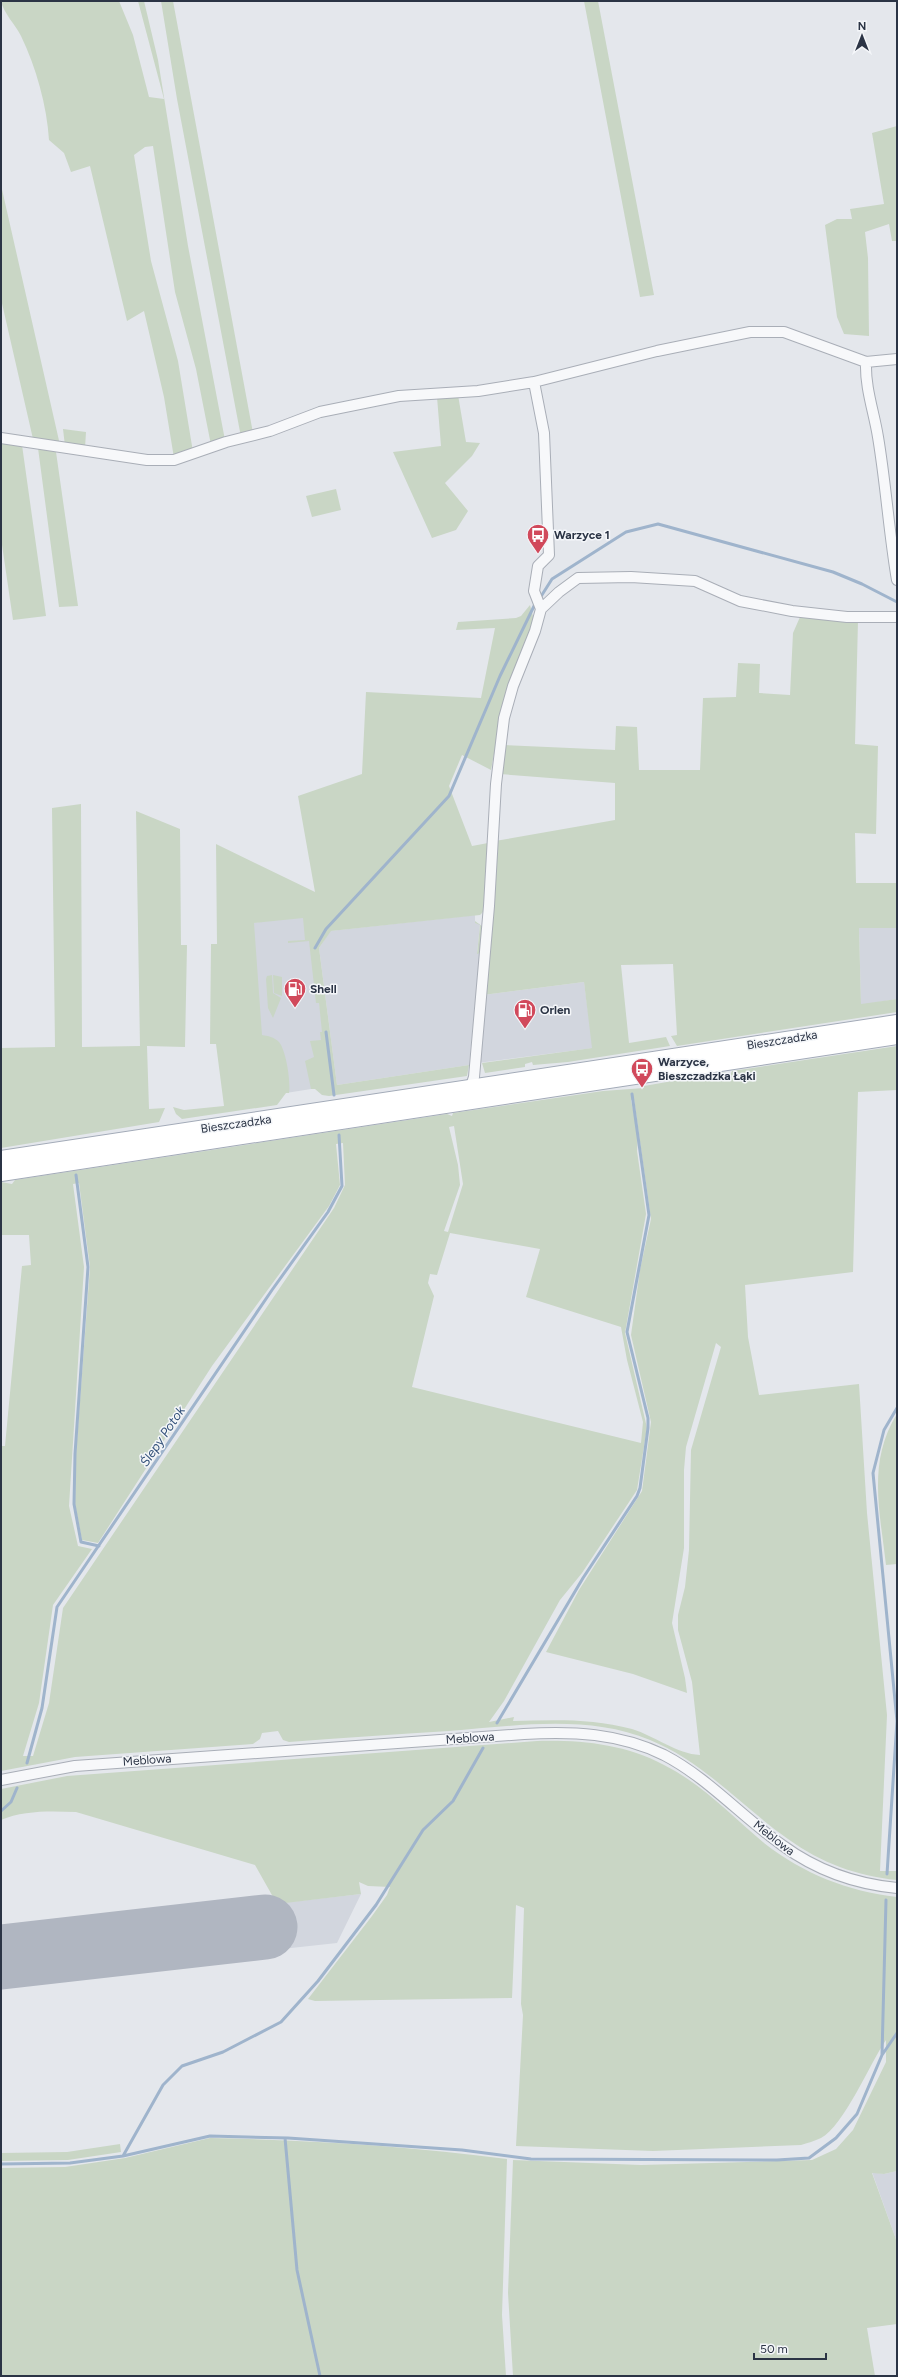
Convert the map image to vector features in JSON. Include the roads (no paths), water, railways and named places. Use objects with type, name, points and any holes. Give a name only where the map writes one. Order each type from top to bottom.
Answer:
[{"type":"main road","name":"Bieszczadzka","points":[[1,1159],[474,1085],[897,1023]]},
{"type":"main road","name":"Bieszczadzka","points":[[1,1173],[502,1098],[897,1036]]},
{"type":"street","points":[[1,438],[147,460],[174,460],[226,442],[267,432],[320,412],[399,396],[478,390],[534,382],[657,351],[750,332],[784,332],[866,362],[897,359]]},
{"type":"street","points":[[866,362],[865,380],[878,436],[887,522],[897,580]]},
{"type":"street","points":[[474,1085],[489,906],[496,784],[504,718],[513,686],[536,631],[541,608],[534,590],[538,566],[549,555],[549,519],[544,433],[534,382]]},
{"type":"street","points":[[541,608],[578,578],[631,577],[695,581],[740,601],[792,611],[847,618],[897,618]]},
{"type":"street","name":"Bieszczadzka","points":[[450,1105],[463,1098],[474,1085],[483,1094],[502,1098]]},
{"type":"street","name":"Meblowa","points":[[1,1780],[57,1769],[127,1762],[524,1734],[590,1734],[623,1740],[646,1747],[678,1763],[710,1786],[781,1845],[810,1863],[853,1880],[897,1888]]},
{"type":"waterway","points":[[540,598],[552,579],[626,532],[658,524],[833,572],[862,584],[897,602]]},
{"type":"waterway","points":[[315,948],[326,929],[449,796],[500,676],[536,602]]},
{"type":"waterway","points":[[326,1032],[334,1095]]},
{"type":"waterway","points":[[497,1723],[583,1578],[637,1496],[640,1488],[648,1418],[627,1332],[649,1215],[632,1094]]},
{"type":"waterway","name":"Ślepy Potok","points":[[27,1763],[42,1708],[57,1607],[272,1290],[328,1212],[342,1186],[339,1135]]},
{"type":"waterway","points":[[76,1175],[88,1267],[75,1454],[74,1504],[81,1542],[99,1546]]},
{"type":"waterway","points":[[887,1874],[897,1721],[873,1473],[884,1430],[897,1408]]},
{"type":"waterway","points":[[123,2156],[163,2085],[182,2066],[223,2052],[281,2022],[318,1981],[376,1905],[423,1830],[453,1801],[483,1748]]},
{"type":"waterway","name":"Ślepy Potok","points":[[1,1811],[11,1802],[17,1788]]},
{"type":"waterway","points":[[882,2055],[886,1900]]},
{"type":"waterway","points":[[1,2164],[70,2163],[123,2156],[210,2136],[288,2138],[462,2150],[531,2159],[777,2160],[809,2158],[836,2138],[857,2114],[882,2055],[897,2033]]},
{"type":"waterway","points":[[285,2138],[297,2270],[320,2376]]},
{"type":"place","name":"Warzyce 1","points":[[538,554]]},
{"type":"place","name":"Shell","points":[[295,1008]]},
{"type":"place","name":"Orlen","points":[[525,1030]]},
{"type":"place","name":"Warzyce, Bieszczadzka Łąki","points":[[642,1088]]}]
